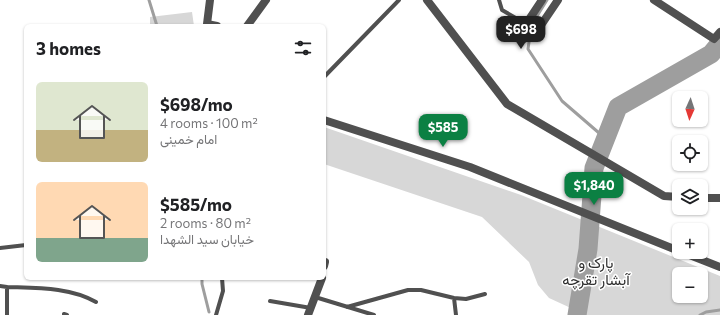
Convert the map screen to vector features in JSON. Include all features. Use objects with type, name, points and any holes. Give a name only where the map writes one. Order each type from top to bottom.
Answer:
[{"type":"street","points":[[207,24],[210,0]]},
{"type":"street","points":[[248,24],[266,0]]},
{"type":"street","points":[[427,0],[507,104],[613,168],[664,196],[672,197]]},
{"type":"street","points":[[542,0],[526,24],[521,40],[535,34],[558,0]]},
{"type":"street","points":[[654,0],[714,39],[720,32]]},
{"type":"street","points":[[326,121],[470,167],[672,248]]},
{"type":"street","points":[[708,198],[720,198]]},
{"type":"street","points":[[700,259],[720,267]]},
{"type":"street","points":[[309,311],[321,280]]},
{"type":"lane","points":[[499,0],[502,10],[526,24]]},
{"type":"lane","points":[[326,75],[396,1]]},
{"type":"lane","points":[[0,248],[24,245]]},
{"type":"lane","points":[[216,315],[223,291],[222,280]]},
{"type":"lane","points":[[0,286],[41,288],[68,292],[86,296],[96,302]]},
{"type":"lane","points":[[7,287],[7,315]]},
{"type":"lane","points":[[347,307],[408,290],[421,290],[454,298],[466,299],[485,294]]},
{"type":"lane","points":[[315,297],[374,315]]},
{"type":"lane","points":[[454,298],[456,315]]},
{"type":"lane","points":[[270,301],[309,311]]},
{"type":"green space","points":[[192,12],[194,24],[150,24],[150,17]]},
{"type":"green space","name":"پارک و آبشار تقرچه","points":[[326,128],[521,195],[672,256],[672,259],[678,259],[698,267],[672,267],[672,303],[708,303],[708,271],[720,276],[720,315],[586,315],[549,298],[538,285],[529,262],[482,217],[326,165]]},
{"type":"waterway","points":[[149,0],[156,24]]},
{"type":"waterway","points":[[532,29],[534,21],[547,0]]},
{"type":"waterway","points":[[529,42],[528,49],[562,101],[606,139]]},
{"type":"waterway","points":[[577,315],[588,249],[594,168],[618,107],[711,54],[720,43]]},
{"type":"waterway","points":[[202,280],[209,312]]},
{"type":"waterway","points":[[700,315],[706,312],[720,310]]}]
